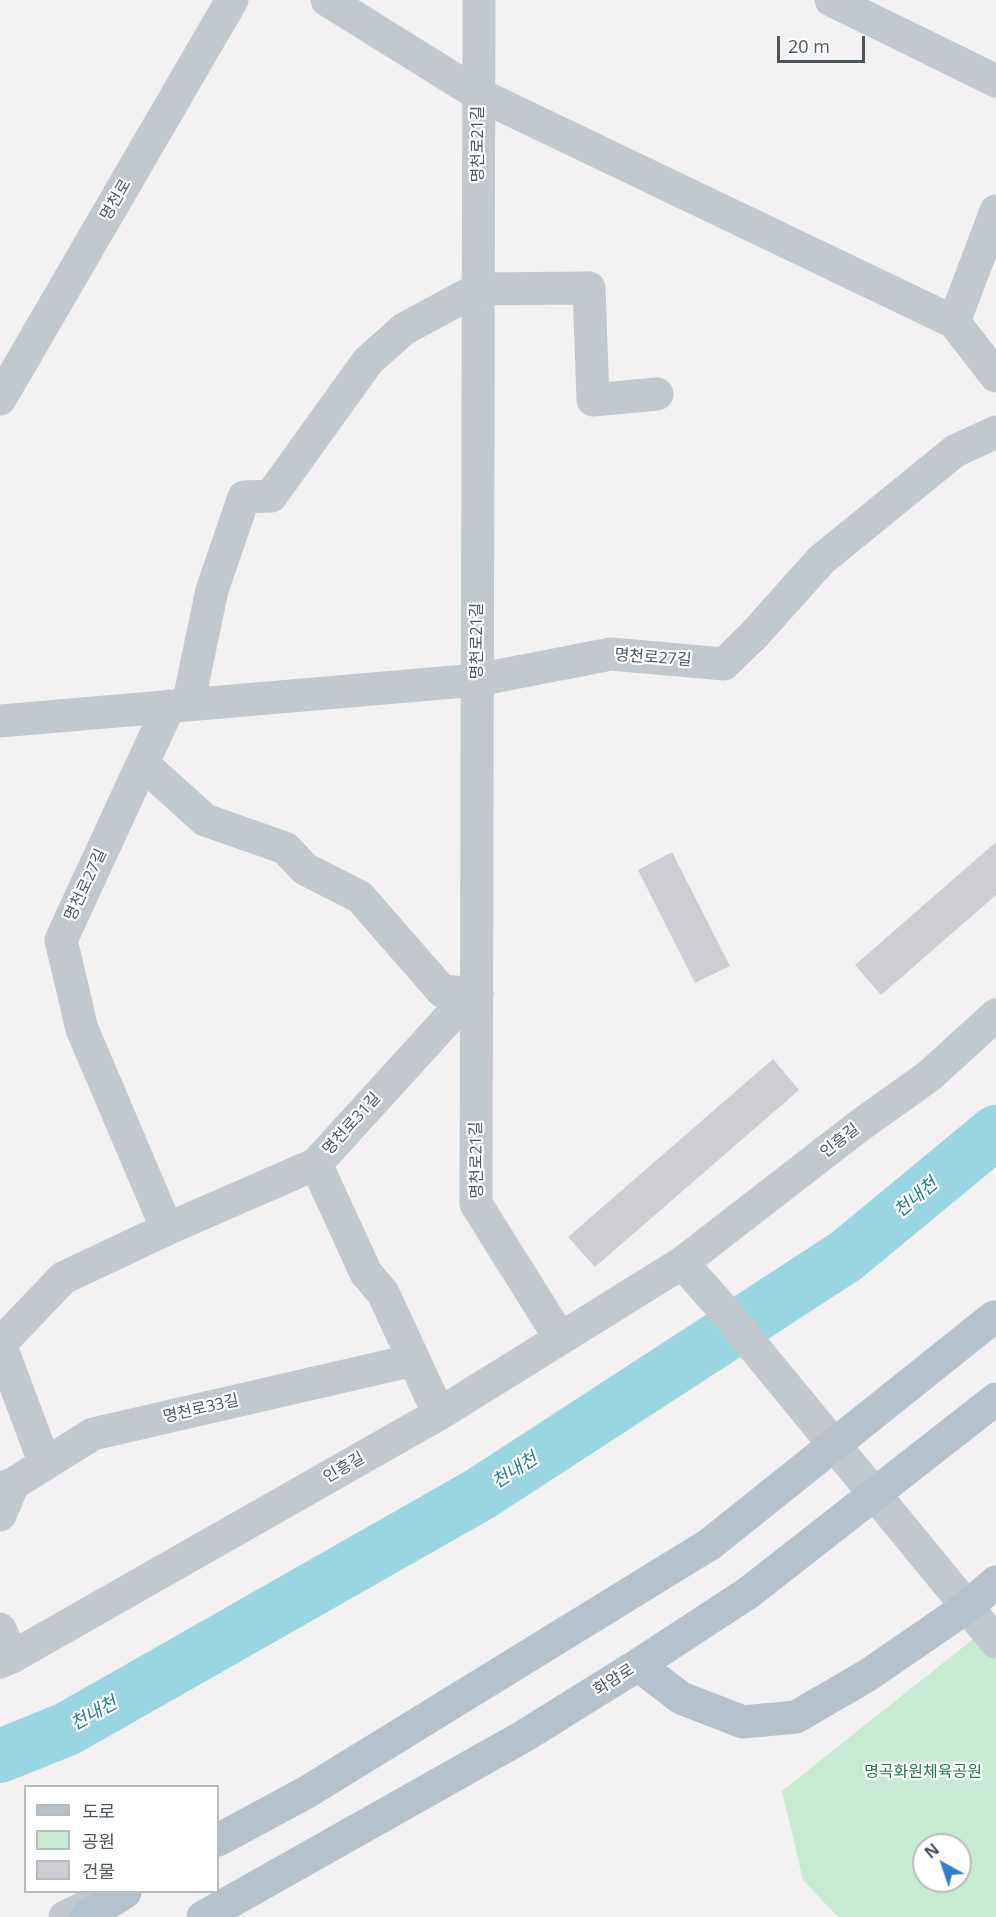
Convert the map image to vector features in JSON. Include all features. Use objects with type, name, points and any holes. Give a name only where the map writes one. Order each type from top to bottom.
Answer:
[{"type":"main road","points":[[219,1839],[307,1792],[710,1544],[995,1317]]},
{"type":"main road","name":"화암로","points":[[203,1917],[524,1736],[638,1665],[748,1593],[996,1399]]},
{"type":"main road","points":[[638,1665],[681,1698],[743,1722],[795,1717],[868,1675],[967,1606],[996,1582]]},
{"type":"main road","points":[[86,1917],[122,1893]]},
{"type":"street","name":"명천로","points":[[0,399],[232,0]]},
{"type":"street","points":[[327,0],[478,94],[954,322],[996,376]]},
{"type":"street","name":"명천로21길","points":[[479,0],[476,1204],[560,1338]]},
{"type":"street","points":[[831,0],[996,81]]},
{"type":"street","points":[[954,322],[996,211]]},
{"type":"street","points":[[478,289],[589,288],[593,400],[657,394]]},
{"type":"street","name":"명천로27길","points":[[167,1229],[82,1029],[61,940],[143,764],[179,706],[212,590],[244,496],[271,496],[368,361],[404,329],[478,289]]},
{"type":"street","name":"명천로27길","points":[[0,721],[477,680],[611,654],[724,664],[754,635],[821,560],[955,451],[996,432]]},
{"type":"street","points":[[143,764],[205,820],[285,848],[305,869],[360,897],[442,991],[477,994]]},
{"type":"street","name":"명천로31길","points":[[0,1344],[63,1278],[167,1229],[316,1164],[448,1019],[477,994]]},
{"type":"street","name":"인흥길","points":[[4,1649],[439,1414],[682,1263],[859,1126],[929,1076],[996,1015]]},
{"type":"street","points":[[316,1164],[366,1273],[383,1293],[439,1414]]},
{"type":"street","points":[[682,1263],[716,1301],[996,1642]]},
{"type":"street","points":[[0,1344],[45,1464]]},
{"type":"street","name":"명천로33길","points":[[7,1486],[93,1434],[414,1360]]},
{"type":"street","points":[[0,1515],[7,1486]]},
{"type":"street","points":[[65,1917],[121,1893]]},
{"type":"green space","name":"명곡화원체육공원","points":[[996,1621],[996,1917],[838,1917],[803,1880],[782,1791]]},
{"type":"building","points":[[996,842],[996,895],[881,995],[855,965]]},
{"type":"building","points":[[672,852],[730,966],[695,983],[638,870]]},
{"type":"building","points":[[773,1059],[799,1090],[595,1267],[568,1237]]},
{"type":"waterway","name":"천내천","points":[[0,1756],[67,1729],[480,1494],[846,1256],[996,1132]]}]
